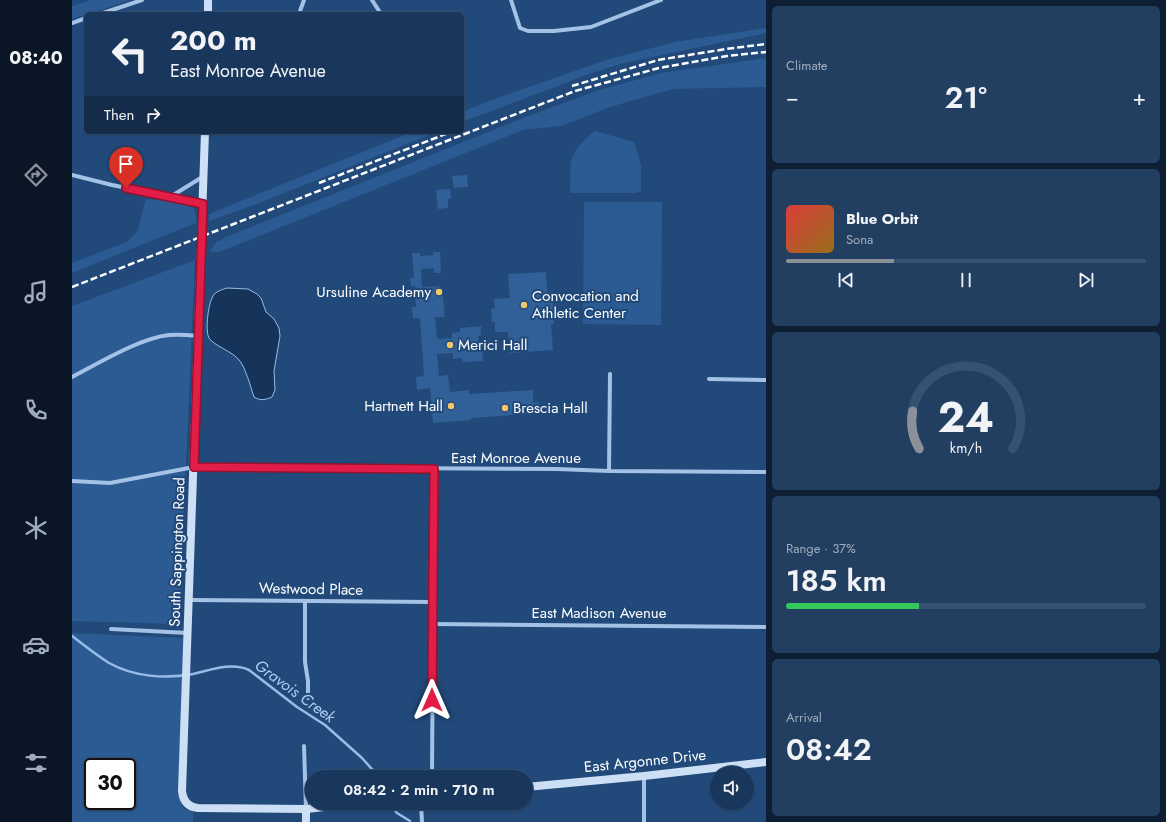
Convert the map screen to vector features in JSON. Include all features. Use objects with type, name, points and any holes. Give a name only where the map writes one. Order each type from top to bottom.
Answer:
[{"type":"street","points":[[106,12],[142,0]]},
{"type":"street","points":[[208,0],[208,12]]},
{"type":"street","points":[[300,12],[304,0]]},
{"type":"street","points":[[372,0],[380,12]]},
{"type":"street","points":[[511,0],[520,28],[528,31],[554,31],[591,27],[661,0]]},
{"type":"street","points":[[72,23],[84,19]]},
{"type":"street","name":"South Sappington Road","points":[[205,134],[182,791],[183,798],[187,804],[198,808],[305,809]]},
{"type":"street","points":[[72,174],[112,185],[203,204]]},
{"type":"street","points":[[170,197],[204,176]]},
{"type":"street","points":[[72,377],[124,350],[150,340],[169,335],[198,336]]},
{"type":"street","points":[[609,471],[610,374]]},
{"type":"street","points":[[709,379],[766,380]]},
{"type":"street","name":"East Monroe Avenue","points":[[72,481],[110,482],[194,467],[766,472]]},
{"type":"street","points":[[432,770],[434,469]]},
{"type":"street","name":"Westwood Place","points":[[189,600],[432,602]]},
{"type":"street","points":[[305,600],[305,662],[308,681],[308,698]]},
{"type":"street","name":"East Madison Avenue","points":[[432,624],[766,627]]},
{"type":"street","points":[[111,629],[188,633]]},
{"type":"street","points":[[304,746],[305,778]]},
{"type":"street","name":"East Argonne Drive","points":[[533,786],[644,776],[766,762]]},
{"type":"street","points":[[644,776],[644,822]]},
{"type":"street","points":[[306,810],[306,822]]},
{"type":"street","points":[[421,810],[422,822]]},
{"type":"shaded area","points":[[91,0],[131,0],[94,12],[84,12],[84,15],[72,19],[72,6]]},
{"type":"shaded area","points":[[766,28],[766,33],[624,63],[592,73],[464,121],[464,111],[489,101],[606,60],[675,42]]},
{"type":"shaded area","points":[[766,58],[766,87],[673,89],[610,107],[561,126],[523,130],[219,252],[210,252],[215,243],[226,237],[523,118],[599,90],[661,73]]},
{"type":"shaded area","points":[[595,131],[634,142],[641,165],[641,191],[636,193],[570,193],[572,158],[579,146]]},
{"type":"shaded area","points":[[407,134],[432,134],[254,205],[209,221],[209,214]]},
{"type":"shaded area","points":[[146,199],[189,206],[195,211],[196,223],[72,273],[72,263],[127,242],[137,232]]},
{"type":"shaded area","points":[[584,202],[662,202],[661,325],[583,324]]},
{"type":"shaded area","points":[[195,260],[179,624],[72,621],[72,306]]},
{"type":"shaded area","points":[[227,288],[248,289],[257,294],[261,298],[266,312],[274,319],[279,328],[280,336],[274,371],[275,390],[270,398],[261,400],[254,397],[246,372],[239,360],[215,344],[209,338],[207,324],[208,312],[213,296],[220,290]]},
{"type":"shaded area","points":[[72,633],[184,638],[180,798],[183,808],[193,812],[193,822],[72,822]]},
{"type":"building","points":[[467,175],[468,187],[454,188],[452,176]]},
{"type":"building","points":[[450,189],[451,199],[448,199],[448,208],[438,209],[436,190]]},
{"type":"building","points":[[433,252],[440,252],[441,273],[434,273],[434,268],[421,269],[422,287],[440,286],[440,288],[442,288],[445,317],[435,317],[437,339],[452,338],[452,333],[460,332],[460,328],[481,326],[481,335],[478,336],[479,350],[482,350],[483,361],[463,362],[462,358],[453,359],[453,353],[437,354],[439,376],[448,375],[450,392],[469,390],[469,394],[533,390],[533,403],[539,402],[539,413],[471,418],[471,420],[433,423],[430,388],[417,390],[416,377],[424,376],[420,318],[413,318],[412,307],[416,307],[415,286],[411,286],[410,278],[414,278],[412,253],[420,253],[420,256],[433,255]]},
{"type":"building","name":"Convocation and Athletic Center","points":[[546,272],[548,301],[553,301],[554,324],[551,324],[553,350],[510,353],[508,332],[495,332],[495,322],[492,322],[491,309],[495,308],[494,299],[510,298],[508,274]]},
{"type":"waterway","name":"Gravois Creek","points":[[72,636],[109,663],[119,668],[139,674],[150,676],[182,676],[228,667],[249,670],[297,707],[325,725],[362,758],[373,770]]},
{"type":"waterway","name":"Gravois Creek","points":[[395,810],[410,821]]},
{"type":"railway","points":[[572,86],[658,60],[766,44]]},
{"type":"railway","points":[[72,287],[575,91],[659,68],[727,56],[766,52]]},
{"type":"railway","points":[[319,183],[446,134]]},
{"type":"place","name":"Ursuline Academy","points":[[439,292]]},
{"type":"place","name":"Convocation and Athletic Center","points":[[524,305]]},
{"type":"place","name":"Merici Hall","points":[[450,345]]},
{"type":"place","name":"Hartnett Hall","points":[[451,406]]},
{"type":"place","name":"Brescia Hall","points":[[505,408]]},
{"type":"route","points":[[126,188],[203,204],[194,467],[434,469],[432,700]]}]
